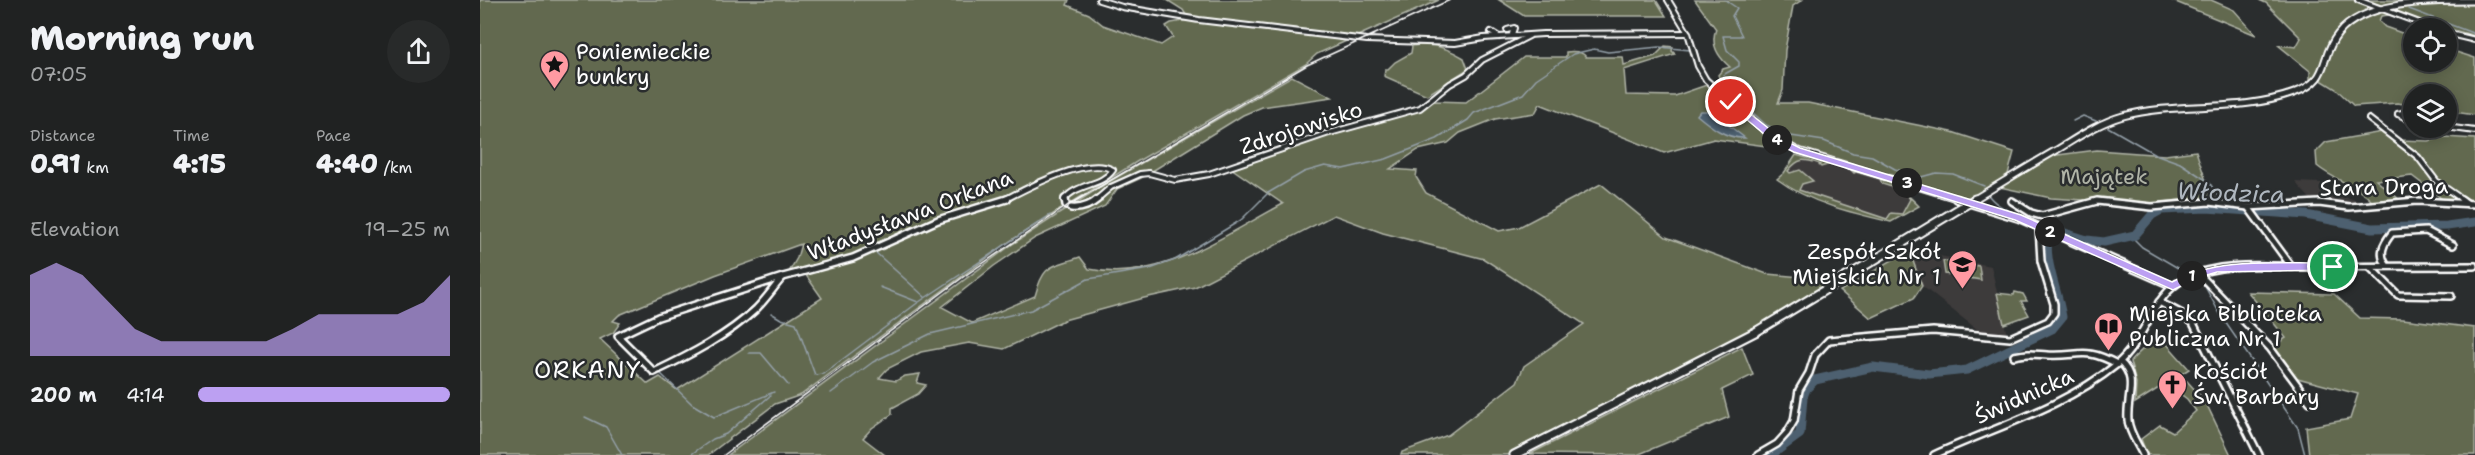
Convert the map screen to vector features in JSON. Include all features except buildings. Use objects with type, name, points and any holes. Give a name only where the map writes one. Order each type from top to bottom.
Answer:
[{"type":"main road","points":[[1514,455],[1758,331],[2092,127],[2114,117],[2156,109],[2253,103],[2274,99],[2300,90],[2322,73],[2335,37],[2343,28],[2357,19],[2383,10],[2428,2],[2475,1]]},
{"type":"street","name":"Zdrojowisko","points":[[1099,0],[1134,9],[1199,20],[1367,40],[1455,43],[1499,36],[1688,33]]},
{"type":"street","points":[[1668,0],[1688,33],[1698,66],[1706,81],[1778,141],[1797,150],[2018,218],[2173,286]]},
{"type":"street","points":[[2358,0],[2405,18]]},
{"type":"street","points":[[1507,30],[1514,28],[1512,34],[1516,36]]},
{"type":"street","points":[[1491,32],[1499,36]]},
{"type":"street","name":"Zdrojowisko","points":[[1046,178],[1095,166],[1108,167],[1113,170],[1110,175],[1090,186],[1068,194],[1064,200],[1068,206],[1079,209],[1091,205],[1111,188],[1140,174],[1149,173],[1175,180],[1231,168],[1326,134],[1420,108],[1450,84],[1466,75],[1482,60],[1530,35]]},
{"type":"street","points":[[2457,36],[2475,40]]},
{"type":"street","points":[[2369,119],[2418,158],[2437,182],[2468,204]]},
{"type":"street","points":[[2457,129],[2475,131]]},
{"type":"street","name":"Władysława Orkana","points":[[783,277],[757,308],[746,317],[654,372],[618,336],[658,317],[783,277],[853,258],[938,220],[1009,198],[1046,178]]},
{"type":"street","name":"Stara Droga","points":[[2012,201],[2031,213],[2042,216],[2097,201],[2152,207],[2209,202],[2250,209],[2319,203],[2349,207],[2417,201],[2475,204]]},
{"type":"street","points":[[2250,209],[2292,267]]},
{"type":"street","points":[[1758,455],[1778,444],[1787,433],[1794,421],[1799,390],[1809,373],[1815,355],[1829,340],[1933,331],[2010,338],[2048,321],[2054,313],[2054,304],[2041,261],[2042,229]]},
{"type":"street","points":[[2387,266],[2381,257],[2381,247],[2392,233],[2426,231],[2453,244]]},
{"type":"street","name":"Świdnicka","points":[[1934,455],[1973,436],[2061,401],[2085,388],[2118,363],[2141,338],[2159,302],[2173,286],[2194,275],[2226,268],[2475,266]]},
{"type":"street","points":[[2370,267],[2398,295],[2451,296]]},
{"type":"street","points":[[2194,275],[2270,348],[2310,402]]},
{"type":"street","points":[[2159,302],[2182,314],[2193,323],[2259,455]]},
{"type":"street","points":[[2014,356],[2032,352],[2047,355],[2089,352],[2127,368],[2132,382],[2129,424],[2144,455]]},
{"type":"shaded area","points":[[1796,155],[1886,181],[1903,189],[1919,206],[1891,222],[1840,210],[1787,187],[1777,179]]},
{"type":"shaded area","points":[[2295,182],[2321,183],[2329,191],[2367,204],[2313,202]]},
{"type":"shaded area","name":"Zespół Szkół Miejskich Nr 1","points":[[1909,250],[1991,266],[2007,335],[1983,334],[1922,286]]},
{"type":"green space","points":[[480,0],[1069,0],[1067,5],[1089,14],[1103,25],[1161,45],[1173,37],[1166,26],[1189,20],[1183,10],[1167,0],[1439,0],[1317,54],[1306,64],[1138,161],[1010,241],[801,395],[775,404],[708,455],[480,455]],"holes":[[[801,244],[797,258],[789,272],[803,271],[822,298],[677,390],[660,377],[648,384],[600,339],[613,333],[620,323],[613,321],[619,315],[715,275]]]},
{"type":"green space","points":[[1499,0],[1656,0],[1666,16],[1524,16]]},
{"type":"green space","name":"Majątek","points":[[1695,0],[1802,0],[1793,6],[1785,50],[1783,90],[1778,103],[1808,103],[1952,132],[2014,152],[2007,178],[2042,157],[2097,150],[2165,155],[2196,151],[2211,196],[2148,204],[2051,198],[1995,186],[1969,202],[1797,150],[1714,139],[1664,153],[1540,104],[1535,113],[1495,119],[1460,133],[1448,143],[1418,150],[1390,169],[1417,171],[1416,177],[1426,193],[1499,231],[1519,227],[1601,184],[1666,237],[1767,274],[1812,278],[1829,288],[1758,331],[1682,365],[1513,455],[1401,455],[1402,452],[1448,435],[1517,382],[1524,366],[1584,324],[1484,259],[1383,233],[1334,215],[1195,287],[1064,320],[1004,349],[969,343],[921,352],[887,369],[879,378],[896,381],[905,376],[920,374],[917,383],[926,385],[918,394],[892,408],[892,414],[872,428],[863,438],[885,455],[728,455],[1014,243],[1105,184],[1292,76],[1332,97],[1262,107],[1243,115],[1141,178],[1117,189],[1105,206],[1035,238],[994,266],[942,307],[972,323],[1035,296],[1045,272],[1055,265],[1080,257],[1089,269],[1115,272],[1141,270],[1190,254],[1283,204],[1231,168],[1304,141],[1420,110],[1434,101],[1466,102],[1524,57],[1566,57],[1566,52],[1575,52],[1586,57],[1623,57],[1624,65],[1655,56],[1665,46],[1673,47],[1672,51],[1675,54],[1624,70],[1626,95],[1675,96],[1718,81],[1721,82],[1718,75],[1723,69],[1730,67],[1721,59],[1714,45],[1716,29]]},
{"type":"green space","points":[[2171,0],[2211,0],[2234,10],[2256,35]]},
{"type":"green space","points":[[2259,0],[2475,0],[2475,36],[2457,31],[2457,18],[2411,18],[2386,11],[2390,15],[2381,16],[2379,21],[2385,27],[2403,33],[2403,72],[2457,72],[2457,52],[2475,58],[2475,115],[2457,112],[2457,84],[2403,84],[2403,104],[2354,106],[2336,89],[2318,78],[2310,84],[2310,71],[2278,45],[2296,47],[2301,38],[2266,3]]},
{"type":"green space","points":[[1426,44],[1446,49],[1464,58],[1468,69],[1427,95],[1384,76],[1385,69],[1411,53],[1412,46]]},
{"type":"green space","points":[[2382,132],[2415,157],[2434,182],[2463,202],[2445,201],[2412,176],[2376,180],[2400,200],[2373,202],[2360,191],[2317,166],[2316,152],[2326,142]]},
{"type":"green space","points":[[2440,138],[2475,139],[2475,203],[2435,179],[2425,163],[2399,140],[2429,141]]},
{"type":"green space","points":[[1796,155],[1830,164],[1821,167],[1820,164],[1806,160],[1795,163],[1788,171],[1790,173],[1800,170],[1813,181],[1802,184],[1799,190],[1887,219],[1891,213],[1902,214],[1910,199],[1907,195],[1919,206],[1891,222],[1817,201],[1777,179]]},
{"type":"green space","points":[[1880,179],[1888,182],[1901,190],[1882,184]]},
{"type":"green space","points":[[1909,250],[1922,286],[1914,298],[1871,318],[1840,291]]},
{"type":"green space","points":[[1943,261],[1979,266],[1981,280],[1945,274]]},
{"type":"green space","points":[[2015,292],[2023,294],[2027,301],[2021,301],[2029,315],[2004,324],[1997,293],[2014,295]]},
{"type":"green space","points":[[2248,292],[2334,294],[2360,318],[2403,319],[2475,328],[2475,455],[2309,455],[2306,427],[2350,419],[2358,394],[2290,376],[2270,348],[2286,338]]},
{"type":"green space","points":[[2158,334],[2189,369],[2135,403],[2136,383],[2130,362],[2154,335]]},
{"type":"green space","points":[[1742,347],[1753,375],[1722,390],[1729,417],[1637,455],[1530,454]]},
{"type":"green space","points":[[2187,381],[2205,401],[2231,455],[2147,455],[2141,439],[2160,425],[2173,432],[2196,411],[2187,399],[2171,387]]},
{"type":"water","points":[[1700,111],[1710,111],[1745,138],[1738,138],[1719,131],[1697,115]]},
{"type":"waterway","points":[[1723,83],[1723,75],[1739,66],[1739,62],[1727,50],[1723,36],[1742,36],[1732,16],[1737,8],[1725,0]]},
{"type":"waterway","points":[[2409,9],[2475,34]]},
{"type":"waterway","points":[[1268,193],[1304,172],[1325,166],[1343,169],[1386,159],[1437,139],[1468,120],[1474,113],[1523,94],[1536,79],[1573,54],[1594,49],[1608,52],[1659,47],[1690,50]]},
{"type":"waterway","points":[[1697,51],[1701,68]]},
{"type":"waterway","points":[[1703,72],[1716,85],[1723,83]]},
{"type":"waterway","points":[[1723,83],[1751,88],[1747,107],[1766,125],[1791,136],[1824,141],[1853,153],[1872,156],[1895,169],[1921,177],[1936,173],[1953,174],[1984,186]]},
{"type":"waterway","points":[[2073,121],[2083,116],[2096,121]]},
{"type":"waterway","points":[[2108,127],[2155,154],[2180,163],[2209,182],[2221,201]]},
{"type":"waterway","points":[[831,393],[873,362],[930,334],[1031,310],[1088,279],[1150,269],[1175,260],[1241,220],[1267,194]]},
{"type":"waterway","points":[[1989,196],[2002,207],[2049,228]]},
{"type":"waterway","name":"Włodzica","points":[[1771,455],[1800,434],[1803,397],[1806,389],[1815,380],[1873,367],[1929,374],[1967,370],[2052,329],[2062,317],[2047,251],[2049,228],[2087,240],[2104,242],[2135,235],[2152,215],[2161,210],[2207,208],[2306,215],[2372,228],[2447,226],[2475,222]]},
{"type":"waterway","points":[[771,313],[781,319],[796,323],[815,375],[823,374],[916,304],[1050,215]]},
{"type":"waterway","points":[[2131,236],[2142,247],[2190,275]]},
{"type":"waterway","points":[[875,252],[925,297]]},
{"type":"waterway","points":[[2195,277],[2203,283],[2221,316],[2298,428],[2305,455]]},
{"type":"waterway","points":[[880,287],[918,302]]},
{"type":"waterway","points":[[619,332],[637,324]]},
{"type":"waterway","points":[[749,353],[761,353],[788,385]]},
{"type":"waterway","points":[[644,358],[656,369]]},
{"type":"waterway","points":[[659,372],[692,404],[714,417],[774,392]]},
{"type":"waterway","points":[[690,455],[713,439],[726,434],[771,395]]},
{"type":"waterway","points":[[585,417],[606,427],[622,455]]},
{"type":"railway","points":[[724,455],[966,275],[1067,206],[1307,65],[1450,0]]},
{"type":"place","name":"Poniemieckie bunkry","points":[[555,90]]},
{"type":"place","name":"Zespół Szkół Miejskich Nr 1","points":[[1962,290]]},
{"type":"place","name":"Miejska Biblioteka Publiczna Nr 1","points":[[2108,352]]},
{"type":"place","name":"Kościół Św. Barbary","points":[[2172,410]]},
{"type":"district","name":"ORKANY","points":[[588,370]]},
{"type":"route","points":[[1731,102],[1778,141],[1797,150],[2018,218],[2173,286],[2193,275],[2217,269],[2333,267]]}]
